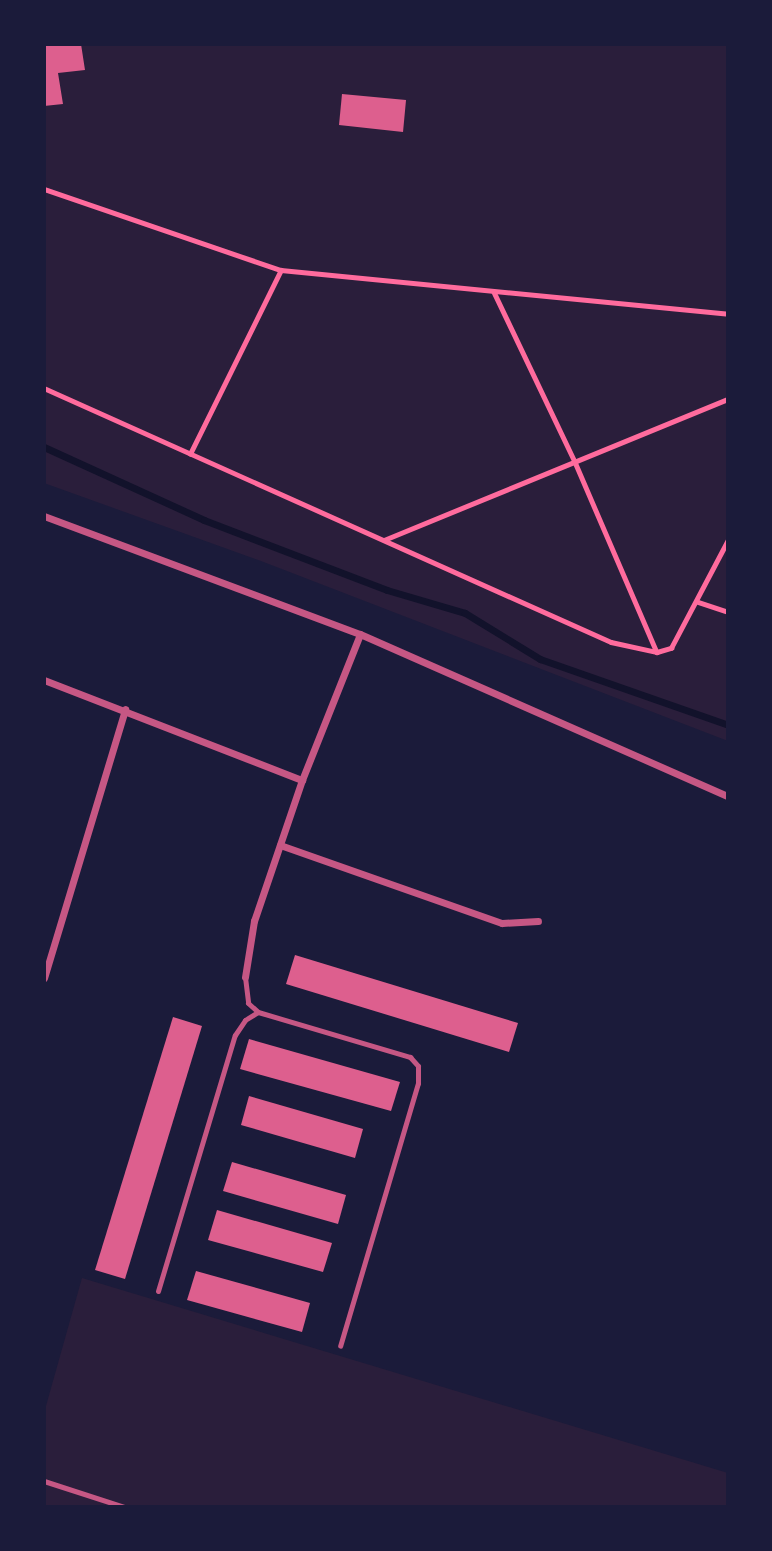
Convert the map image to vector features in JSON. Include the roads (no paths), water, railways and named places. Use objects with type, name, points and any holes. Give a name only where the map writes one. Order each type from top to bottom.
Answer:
[{"type":"street","points":[[44,516],[360,634],[728,796]]},
{"type":"street","points":[[245,976],[254,921],[279,845],[360,634]]},
{"type":"street","points":[[44,680],[125,709],[302,780]]},
{"type":"street","points":[[44,978],[125,709]]},
{"type":"street","points":[[279,845],[502,923],[538,921]]},
{"type":"street","points":[[44,944],[53,947]]},
{"type":"lane","points":[[245,976],[248,1003],[258,1012],[410,1057],[418,1066],[418,1083],[340,1346]]},
{"type":"lane","points":[[158,1291],[236,1035],[245,1020],[258,1012]]},
{"type":"lane","points":[[44,1481],[124,1507]]},
{"type":"waterway","points":[[44,447],[204,520],[387,590],[465,613],[540,659],[728,725]]}]
